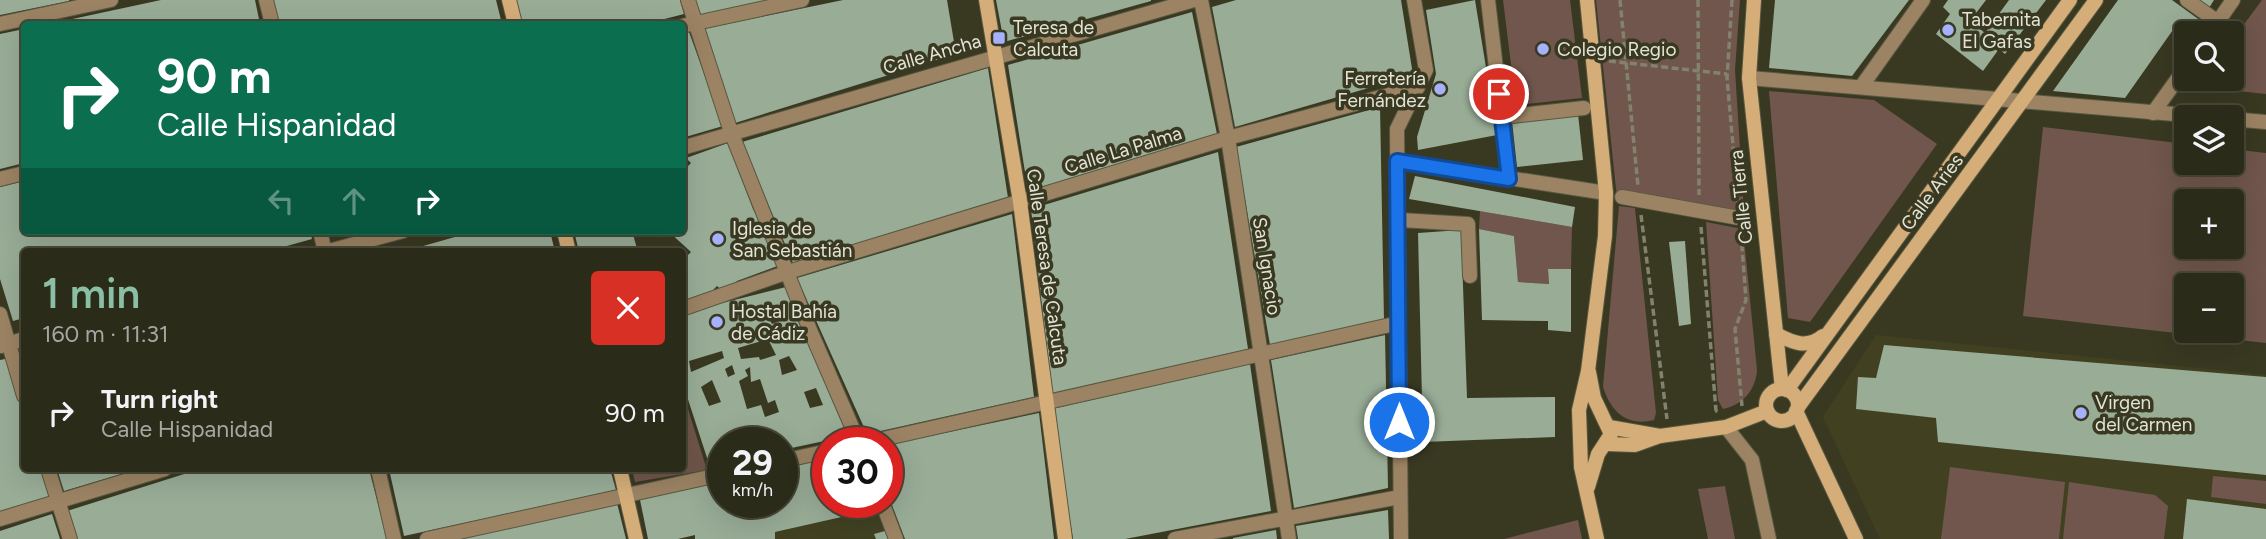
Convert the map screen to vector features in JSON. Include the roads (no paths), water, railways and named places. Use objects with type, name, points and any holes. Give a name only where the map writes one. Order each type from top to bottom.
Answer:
[{"type":"street","points":[[0,24],[111,0]]},
{"type":"street","points":[[266,0],[271,21]]},
{"type":"street","points":[[509,0],[514,21]]},
{"type":"street","points":[[688,0],[689,24],[810,330],[852,427]]},
{"type":"street","points":[[689,24],[803,0]]},
{"type":"street","name":"Calle Teresa de Calcuta","points":[[986,0],[1020,202],[1065,539]]},
{"type":"street","name":"Calle Ancha","points":[[686,147],[1194,0]]},
{"type":"street","name":"San Ignacio","points":[[1201,0],[1228,138],[1289,539]]},
{"type":"street","points":[[1401,539],[1397,129],[1426,70],[1414,2],[1430,0]]},
{"type":"street","points":[[1488,0],[1509,179]]},
{"type":"street","points":[[1587,0],[1606,193],[1605,236],[1588,371],[1581,393],[1581,467],[1588,487],[1597,539]]},
{"type":"street","name":"Calle Tierra","points":[[1754,0],[1749,78],[1776,334],[1785,389]]},
{"type":"street","points":[[1861,87],[1923,0]]},
{"type":"street","name":"Calle Aries","points":[[1785,389],[2001,98],[2070,0]]},
{"type":"street","name":"Calle Aries","points":[[1797,409],[2096,0]]},
{"type":"street","points":[[2187,0],[2207,21]]},
{"type":"street","points":[[2219,21],[2233,0]]},
{"type":"street","points":[[1749,78],[2174,114]]},
{"type":"street","points":[[2153,113],[2174,84]]},
{"type":"street","name":"Calle La Palma","points":[[686,308],[788,272],[1228,138],[1418,87]]},
{"type":"street","points":[[1502,117],[1584,108]]},
{"type":"street","points":[[2244,120],[2266,122]]},
{"type":"street","points":[[1397,161],[1606,193]]},
{"type":"street","points":[[0,179],[21,174]]},
{"type":"street","points":[[1622,197],[1739,218]]},
{"type":"street","points":[[1399,220],[1468,224],[1470,276]]},
{"type":"street","points":[[340,248],[388,235]]},
{"type":"street","points":[[0,314],[4,345],[21,388]]},
{"type":"street","points":[[903,434],[1399,323]]},
{"type":"street","points":[[1776,334],[1798,344],[1809,345],[1832,328]]},
{"type":"street","points":[[4,345],[21,340]]},
{"type":"street","points":[[1588,371],[1594,398],[1607,424],[1605,446],[1598,454],[1588,487]]},
{"type":"street","points":[[1767,411],[1768,396],[1785,389],[1796,397],[1797,409],[1856,539]]},
{"type":"street","points":[[1767,411],[1779,421],[1789,419],[1797,409]]},
{"type":"street","points":[[1581,434],[1588,448],[1635,445],[1660,436],[1726,426],[1767,411]]},
{"type":"street","points":[[1581,434],[1591,419],[1660,436]]},
{"type":"street","points":[[1726,426],[1752,460],[1769,539]]},
{"type":"street","points":[[49,472],[70,539]]},
{"type":"street","points":[[0,519],[155,472]]},
{"type":"street","points":[[379,472],[394,539]]},
{"type":"street","points":[[621,472],[636,539]]},
{"type":"street","points":[[427,539],[707,477]]},
{"type":"street","points":[[1175,539],[1400,497]]},
{"type":"street","points":[[888,518],[896,539]]},
{"type":"place","name":"Tabernita El Gafas","points":[[1948,30]]},
{"type":"place","name":"Teresa de Calcuta","points":[[999,38]]},
{"type":"place","name":"Colegio Regio","points":[[1543,49]]},
{"type":"place","name":"Ferretería Fernández","points":[[1440,89]]},
{"type":"place","name":"Iglesia de San Sebastián","points":[[718,239]]},
{"type":"place","name":"Hostal Bahía de Cádiz","points":[[717,322]]},
{"type":"place","name":"Virgen del Carmen","points":[[2081,413]]}]
